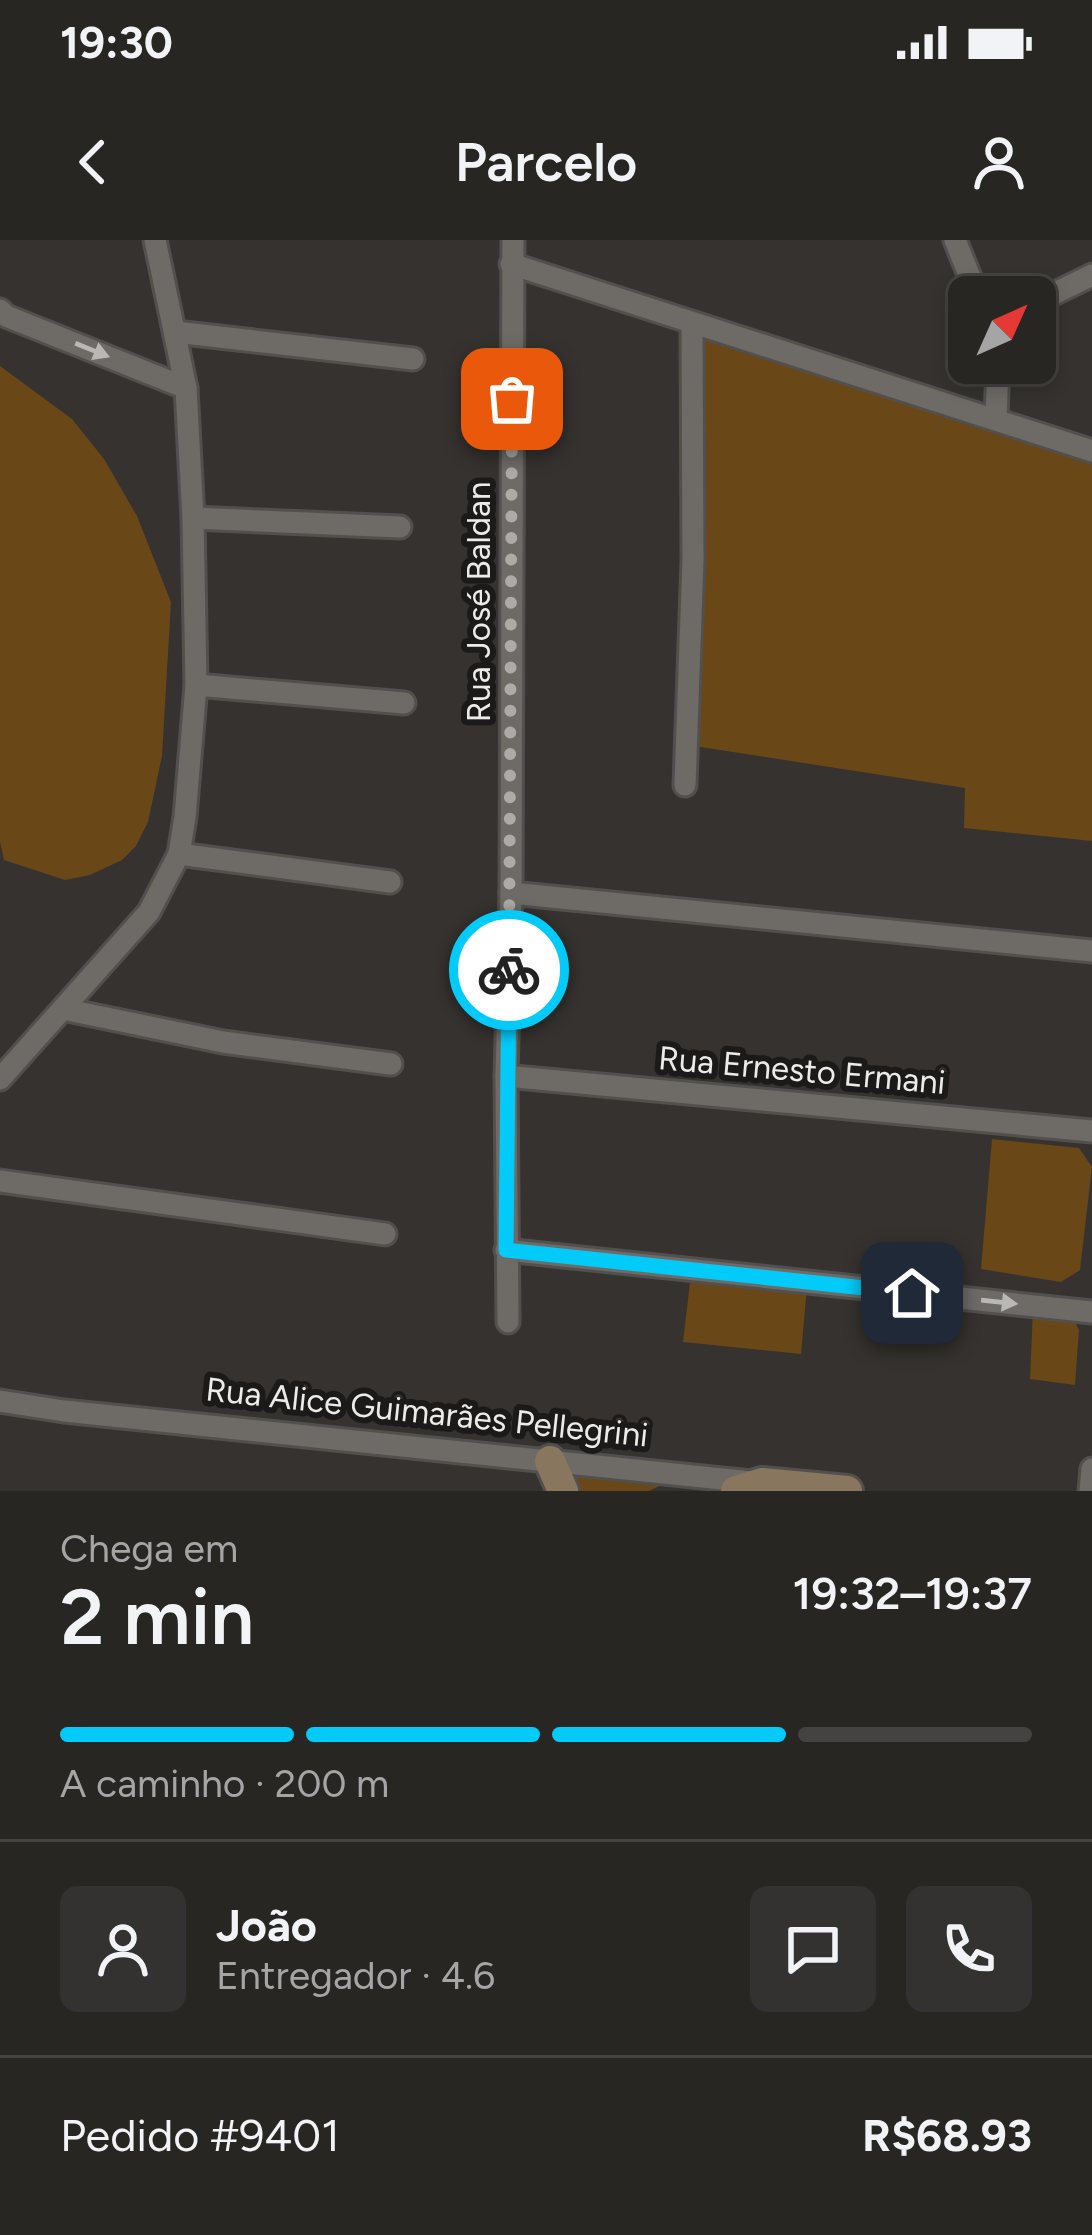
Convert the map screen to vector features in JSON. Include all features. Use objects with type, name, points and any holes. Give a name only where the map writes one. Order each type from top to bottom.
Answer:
[{"type":"street","points":[[0,1079],[149,912],[179,854],[196,685],[193,518],[186,388],[155,240]]},
{"type":"street","name":"Rua José Baldan","points":[[508,1322],[513,240]]},
{"type":"street","points":[[955,240],[970,276]]},
{"type":"street","points":[[512,264],[1092,451]]},
{"type":"street","points":[[1056,292],[1092,274]]},
{"type":"street","points":[[0,310],[186,388]]},
{"type":"street","points":[[685,785],[693,560],[692,324]]},
{"type":"street","points":[[175,332],[413,359]]},
{"type":"street","points":[[995,419],[997,384]]},
{"type":"street","points":[[193,518],[400,527]]},
{"type":"street","points":[[196,685],[404,703]]},
{"type":"street","points":[[179,854],[390,882]]},
{"type":"street","points":[[511,893],[1092,951]]},
{"type":"street","points":[[63,1009],[223,1042],[391,1064]]},
{"type":"street","name":"Rua Ernesto Ermani","points":[[506,1076],[1092,1131]]},
{"type":"street","points":[[0,1181],[386,1234]]},
{"type":"street","points":[[506,1250],[1092,1312]]},
{"type":"street","name":"Rua Alice Guimarães Pellegrini","points":[[0,1401],[749,1487],[847,1491]]},
{"type":"street","points":[[550,1461],[563,1491]]},
{"type":"street","points":[[1090,1491],[1092,1469]]},
{"type":"shaded area","points":[[701,336],[1092,455],[1092,841],[964,828],[965,788],[694,746]]},
{"type":"shaded area","points":[[0,366],[72,419],[104,459],[137,516],[171,602],[162,756],[148,822],[136,846],[122,860],[65,880],[4,860],[0,842]]},
{"type":"shaded area","points":[[992,1139],[1079,1148],[1092,1167],[1080,1270],[1061,1282],[981,1269]]},
{"type":"shaded area","points":[[691,1274],[807,1287],[801,1354],[683,1342]]},
{"type":"shaded area","points":[[1033,1309],[1073,1318],[1079,1330],[1075,1385],[1030,1379]]},
{"type":"shaded area","points":[[557,1462],[683,1475],[649,1491],[564,1491]]},
{"type":"way so far","points":[[509,970],[512,399]]},
{"type":"route","points":[[509,970],[506,1250],[912,1293]]}]
